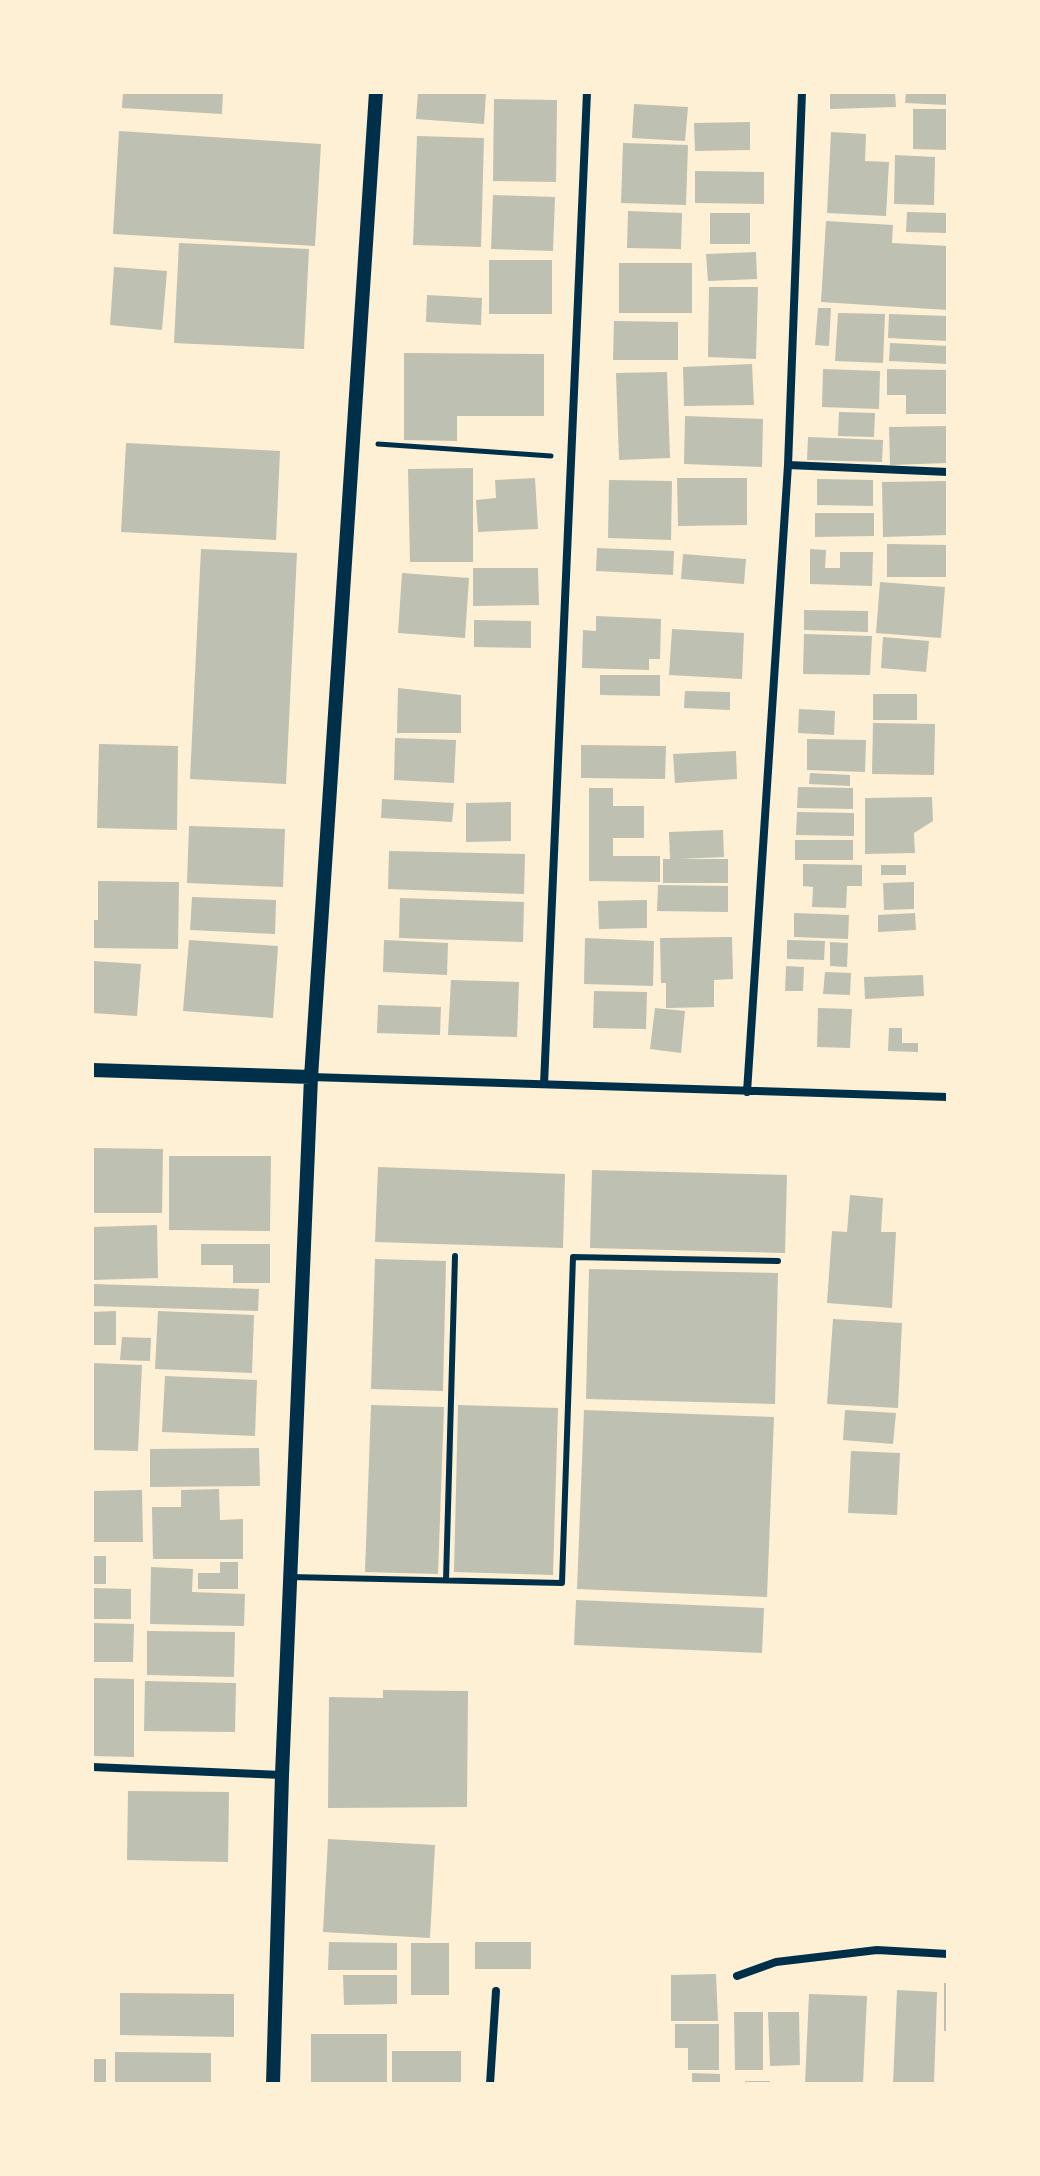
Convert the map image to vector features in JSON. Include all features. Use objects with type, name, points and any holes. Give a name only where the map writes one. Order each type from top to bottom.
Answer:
[{"type":"street","points":[[273,2084],[282,1775],[311,1077],[376,92]]},
{"type":"street","points":[[544,1084],[587,92]]},
{"type":"street","points":[[747,1092],[788,465],[802,92]]},
{"type":"street","points":[[788,465],[948,472]]},
{"type":"street","points":[[92,1070],[948,1097]]},
{"type":"street","points":[[92,1767],[282,1775]]},
{"type":"street","points":[[737,1976],[776,1962],[877,1950],[948,1954]]},
{"type":"street","points":[[490,2084],[496,1991]]},
{"type":"lane","points":[[446,1580],[455,1256]]},
{"type":"lane","points":[[290,1577],[562,1583],[573,1257],[778,1261]]},
{"type":"path","points":[[353,443],[571,457]]},
{"type":"building","points":[[123,92],[223,92],[222,114],[122,108]]},
{"type":"building","points":[[418,92],[486,92],[484,124],[416,119]]},
{"type":"building","points":[[830,92],[895,92],[896,107],[830,109]]},
{"type":"building","points":[[906,92],[948,92],[948,105],[905,103]]},
{"type":"building","points":[[494,99],[557,100],[556,182],[493,181]]},
{"type":"building","points":[[634,104],[688,107],[685,141],[632,138]]},
{"type":"building","points":[[913,109],[948,109],[948,150],[913,149]]},
{"type":"building","points":[[750,122],[750,150],[695,151],[694,123]]},
{"type":"building","points":[[119,131],[321,144],[315,246],[113,234]]},
{"type":"building","points":[[831,132],[866,134],[865,161],[889,162],[886,216],[827,213]]},
{"type":"building","points":[[417,136],[484,138],[481,247],[413,245]]},
{"type":"building","points":[[623,143],[688,145],[686,205],[621,203]]},
{"type":"building","points":[[895,155],[935,157],[934,205],[894,204]]},
{"type":"building","points":[[695,171],[764,172],[764,204],[695,203]]},
{"type":"building","points":[[493,195],[555,197],[553,251],[491,249]]},
{"type":"building","points":[[628,211],[682,213],[681,249],[627,248]]},
{"type":"building","points":[[907,212],[948,213],[948,233],[906,232]]},
{"type":"building","points":[[710,213],[750,213],[750,244],[710,244]]},
{"type":"building","points":[[826,221],[893,225],[892,243],[948,246],[948,310],[821,302]]},
{"type":"building","points":[[179,243],[309,249],[304,349],[174,343]]},
{"type":"building","points":[[756,252],[757,279],[708,281],[706,254]]},
{"type":"building","points":[[489,260],[552,260],[552,314],[489,314]]},
{"type":"building","points":[[619,263],[692,263],[692,313],[619,313]]},
{"type":"building","points":[[114,267],[167,271],[162,330],[110,325]]},
{"type":"building","points":[[709,287],[758,287],[756,359],[708,357]]},
{"type":"building","points":[[427,295],[482,298],[481,325],[426,322]]},
{"type":"building","points":[[818,308],[831,308],[829,346],[815,345]]},
{"type":"building","points":[[838,313],[885,314],[883,363],[835,361]]},
{"type":"building","points":[[889,314],[948,316],[948,341],[888,338]]},
{"type":"building","points":[[614,321],[678,322],[678,360],[613,360]]},
{"type":"building","points":[[890,343],[948,346],[948,364],[889,361]]},
{"type":"building","points":[[404,353],[544,354],[544,416],[457,416],[457,441],[404,440]]},
{"type":"building","points":[[752,364],[754,405],[684,406],[683,367]]},
{"type":"building","points":[[823,369],[880,371],[879,409],[822,407]]},
{"type":"building","points":[[887,369],[948,370],[948,414],[906,414],[906,395],[887,395]]},
{"type":"building","points":[[667,372],[670,458],[619,460],[616,373]]},
{"type":"building","points":[[839,412],[875,413],[874,437],[838,436]]},
{"type":"building","points":[[685,416],[763,419],[762,467],[684,464]]},
{"type":"building","points":[[948,426],[948,463],[890,465],[889,427]]},
{"type":"building","points":[[808,437],[883,440],[882,462],[807,460]]},
{"type":"building","points":[[126,443],[280,451],[276,540],[121,532]]},
{"type":"building","points":[[473,468],[473,562],[410,562],[408,469]]},
{"type":"building","points":[[535,478],[538,529],[478,532],[476,500],[496,498],[495,480]]},
{"type":"building","points":[[677,478],[747,478],[747,525],[678,526]]},
{"type":"building","points":[[817,479],[873,480],[873,506],[817,505]]},
{"type":"building","points":[[609,480],[672,481],[671,540],[608,538]]},
{"type":"building","points":[[948,481],[948,535],[883,537],[882,482]]},
{"type":"building","points":[[815,513],[874,513],[874,536],[815,537]]},
{"type":"building","points":[[887,544],[948,545],[948,577],[887,577]]},
{"type":"building","points":[[597,548],[674,551],[673,575],[596,571]]},
{"type":"building","points":[[201,549],[297,553],[286,784],[190,779]]},
{"type":"building","points":[[810,549],[826,550],[825,568],[840,568],[840,552],[873,552],[872,586],[810,584]]},
{"type":"building","points":[[683,554],[746,559],[744,584],[681,579]]},
{"type":"building","points":[[473,568],[538,568],[539,605],[473,606]]},
{"type":"building","points":[[402,573],[469,578],[465,638],[398,633]]},
{"type":"building","points":[[880,582],[945,587],[941,638],[876,633]]},
{"type":"building","points":[[804,610],[868,611],[868,632],[804,630]]},
{"type":"building","points":[[596,616],[661,619],[660,659],[649,659],[649,670],[582,668],[583,630],[596,631]]},
{"type":"building","points":[[474,620],[531,621],[531,648],[474,647]]},
{"type":"building","points":[[672,629],[744,633],[742,679],[669,675]]},
{"type":"building","points":[[804,634],[872,636],[870,675],[803,674]]},
{"type":"building","points":[[883,637],[929,641],[926,672],[881,668]]},
{"type":"building","points":[[600,675],[660,675],[660,696],[600,695]]},
{"type":"building","points":[[398,688],[461,695],[461,733],[397,733]]},
{"type":"building","points":[[685,691],[730,692],[730,710],[684,708]]},
{"type":"building","points":[[873,694],[917,694],[917,720],[873,720]]},
{"type":"building","points":[[799,709],[835,711],[834,735],[798,733]]},
{"type":"building","points":[[873,723],[935,724],[934,775],[872,774]]},
{"type":"building","points":[[395,738],[456,740],[454,783],[394,780]]},
{"type":"building","points":[[807,739],[866,740],[865,772],[807,770]]},
{"type":"building","points":[[99,744],[178,746],[177,830],[97,828]]},
{"type":"building","points":[[581,745],[666,746],[665,779],[581,778]]},
{"type":"building","points":[[736,751],[737,779],[675,783],[673,754]]},
{"type":"building","points":[[810,773],[850,775],[850,786],[809,784]]},
{"type":"building","points":[[798,787],[853,788],[853,809],[797,808]]},
{"type":"building","points":[[589,788],[613,788],[613,806],[644,806],[644,838],[613,838],[613,856],[660,856],[660,882],[589,881]]},
{"type":"building","points":[[932,797],[933,821],[914,833],[915,853],[865,854],[865,798]]},
{"type":"building","points":[[382,799],[454,803],[452,822],[381,818]]},
{"type":"building","points":[[511,802],[511,841],[466,842],[466,803]]},
{"type":"building","points":[[797,812],[854,813],[854,836],[796,835]]},
{"type":"building","points":[[189,826],[285,829],[283,887],[187,883]]},
{"type":"building","points":[[723,830],[724,857],[679,859],[728,859],[728,883],[663,883],[663,859],[670,859],[669,832]]},
{"type":"building","points":[[795,840],[853,840],[853,860],[795,860]]},
{"type":"building","points":[[389,851],[525,854],[524,894],[388,889]]},
{"type":"building","points":[[803,864],[862,865],[862,886],[847,886],[846,908],[812,907],[813,887],[803,886]]},
{"type":"building","points":[[881,865],[906,865],[906,875],[881,875]]},
{"type":"building","points":[[98,881],[179,882],[178,949],[92,948],[92,920],[98,920]]},
{"type":"building","points":[[914,882],[914,909],[884,910],[883,883]]},
{"type":"building","points":[[658,885],[728,886],[728,912],[657,911]]},
{"type":"building","points":[[192,897],[276,900],[275,934],[190,930]]},
{"type":"building","points":[[400,898],[524,902],[523,942],[399,938]]},
{"type":"building","points":[[647,900],[647,928],[599,929],[598,901]]},
{"type":"building","points":[[794,913],[849,915],[848,939],[794,937]]},
{"type":"building","points":[[915,913],[916,930],[878,932],[878,915]]},
{"type":"building","points":[[732,937],[733,979],[714,980],[714,1007],[666,1008],[666,983],[661,983],[660,938]]},
{"type":"building","points":[[585,938],[654,941],[653,986],[584,984]]},
{"type":"building","points":[[189,940],[278,946],[273,1018],[183,1011]]},
{"type":"building","points":[[384,940],[448,943],[447,975],[383,972]]},
{"type":"building","points":[[787,940],[825,941],[824,960],[787,959]]},
{"type":"building","points":[[830,942],[848,943],[847,967],[830,966]]},
{"type":"building","points":[[92,961],[141,964],[137,1016],[92,1013]]},
{"type":"building","points":[[786,966],[804,967],[803,991],[785,991]]},
{"type":"building","points":[[825,972],[851,973],[850,995],[823,994]]},
{"type":"building","points":[[923,975],[924,996],[865,999],[864,977]]},
{"type":"building","points":[[451,980],[519,982],[517,1037],[448,1035]]},
{"type":"building","points":[[594,991],[647,992],[646,1029],[593,1028]]},
{"type":"building","points":[[378,1005],[441,1007],[440,1035],[377,1033]]},
{"type":"building","points":[[655,1008],[685,1011],[681,1053],[650,1049]]},
{"type":"building","points":[[818,1008],[852,1009],[850,1048],[817,1047]]},
{"type":"building","points":[[889,1028],[902,1028],[902,1043],[918,1043],[918,1052],[888,1051]]},
{"type":"building","points":[[92,1148],[163,1149],[162,1213],[92,1213]]},
{"type":"building","points":[[169,1156],[271,1156],[270,1231],[169,1230]]},
{"type":"building","points":[[378,1167],[565,1174],[563,1248],[375,1242]]},
{"type":"building","points":[[592,1170],[787,1175],[785,1253],[590,1248]]},
{"type":"building","points":[[850,1195],[883,1198],[881,1232],[896,1232],[892,1308],[827,1303],[832,1231],[847,1232]]},
{"type":"building","points":[[157,1225],[158,1278],[92,1280],[92,1227]]},
{"type":"building","points":[[201,1244],[270,1244],[270,1283],[233,1283],[233,1265],[201,1265]]},
{"type":"building","points":[[375,1259],[446,1261],[443,1391],[371,1389]]},
{"type":"building","points":[[589,1269],[778,1273],[775,1404],[586,1399]]},
{"type":"building","points":[[92,1284],[259,1289],[258,1311],[92,1306]]},
{"type":"building","points":[[116,1311],[116,1345],[92,1345],[92,1312]]},
{"type":"building","points":[[158,1311],[254,1315],[252,1373],[155,1369]]},
{"type":"building","points":[[833,1319],[902,1323],[898,1408],[827,1404]]},
{"type":"building","points":[[122,1337],[151,1338],[150,1361],[120,1360]]},
{"type":"building","points":[[92,1363],[142,1365],[138,1451],[92,1450]]},
{"type":"building","points":[[165,1376],[257,1380],[255,1436],[162,1432]]},
{"type":"building","points":[[371,1405],[444,1407],[438,1574],[365,1572]]},
{"type":"building","points":[[458,1405],[558,1408],[553,1575],[454,1572]]},
{"type":"building","points":[[584,1410],[774,1417],[767,1597],[577,1589]]},
{"type":"building","points":[[845,1410],[896,1413],[893,1444],[843,1440]]},
{"type":"building","points":[[259,1448],[260,1486],[150,1487],[150,1449]]},
{"type":"building","points":[[851,1451],[900,1453],[897,1515],[848,1513]]},
{"type":"building","points":[[219,1489],[220,1520],[243,1519],[243,1559],[153,1559],[152,1507],[181,1507],[181,1490]]},
{"type":"building","points":[[142,1490],[143,1542],[92,1542],[92,1491]]},
{"type":"building","points":[[92,1556],[106,1556],[106,1584],[92,1584]]},
{"type":"building","points":[[220,1562],[238,1562],[238,1589],[198,1589],[198,1573],[220,1573]]},
{"type":"building","points":[[151,1567],[193,1569],[192,1592],[245,1594],[244,1626],[150,1624]]},
{"type":"building","points":[[92,1588],[131,1589],[131,1619],[92,1619]]},
{"type":"building","points":[[576,1600],[764,1608],[762,1653],[574,1645]]},
{"type":"building","points":[[92,1623],[134,1624],[133,1662],[92,1662]]},
{"type":"building","points":[[147,1631],[235,1632],[234,1677],[147,1675]]},
{"type":"building","points":[[92,1678],[134,1679],[134,1757],[92,1756]]},
{"type":"building","points":[[145,1681],[236,1683],[235,1732],[144,1731]]},
{"type":"building","points":[[383,1690],[468,1691],[467,1807],[328,1808],[329,1697],[383,1698]]},
{"type":"building","points":[[128,1791],[229,1792],[228,1862],[127,1860]]},
{"type":"building","points":[[328,1839],[435,1845],[430,1938],[323,1932]]},
{"type":"building","points":[[329,1942],[397,1943],[397,1970],[328,1970]]},
{"type":"building","points":[[475,1942],[531,1942],[531,1969],[475,1969]]},
{"type":"building","points":[[411,1943],[449,1943],[449,1995],[411,1995]]},
{"type":"building","points":[[716,1974],[718,2021],[671,2021],[671,1975]]},
{"type":"building","points":[[343,1975],[397,1975],[397,2004],[344,2005]]},
{"type":"building","points":[[944,1983],[948,1983],[948,2031],[944,2031]]},
{"type":"building","points":[[897,1990],[937,1992],[934,2084],[893,2084]]},
{"type":"building","points":[[120,1993],[234,1994],[234,2037],[120,2035]]},
{"type":"building","points":[[809,1994],[867,1996],[863,2084],[805,2084]]},
{"type":"building","points":[[734,2012],[763,2012],[763,2070],[735,2070]]},
{"type":"building","points":[[768,2012],[799,2012],[800,2065],[770,2066]]},
{"type":"building","points":[[675,2024],[719,2024],[719,2070],[688,2070],[688,2048],[675,2048]]},
{"type":"building","points":[[311,2034],[387,2034],[387,2084],[311,2084]]},
{"type":"building","points":[[392,2051],[461,2051],[461,2084],[392,2084]]},
{"type":"building","points":[[115,2052],[211,2053],[211,2084],[115,2084]]},
{"type":"building","points":[[92,2059],[106,2059],[106,2084],[92,2084]]},
{"type":"building","points":[[692,2073],[720,2074],[720,2084],[692,2084]]},
{"type":"building","points":[[745,2081],[770,2081],[770,2084],[745,2084]]}]
